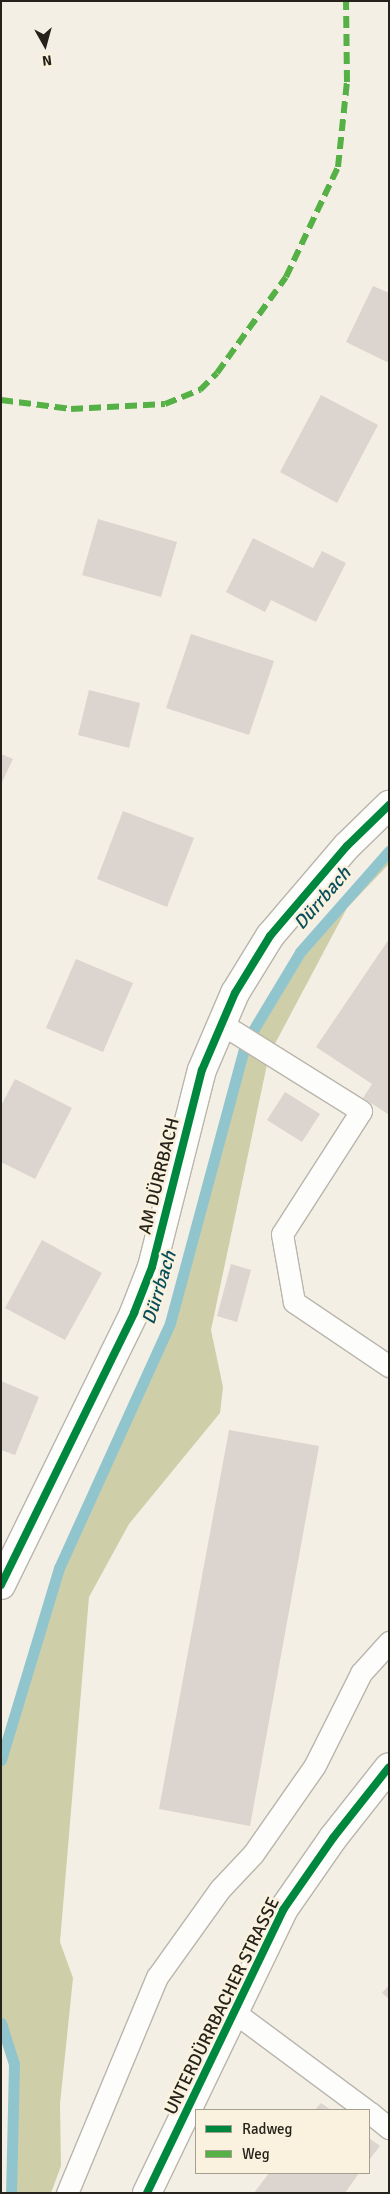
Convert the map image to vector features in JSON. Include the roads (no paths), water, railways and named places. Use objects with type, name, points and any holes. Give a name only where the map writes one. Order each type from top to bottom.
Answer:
[{"type":"street","name":"AM DÜRRBACH","points":[[1,1585],[134,1314],[152,1267],[202,1070],[235,993],[270,936],[347,846],[389,805]]},
{"type":"street","name":"UNTERDÜRRBACHER STRASSE","points":[[147,2193],[283,1910],[333,1838],[389,1767]]},
{"type":"lane","points":[[222,1024],[361,1111],[282,1234],[294,1302],[389,1366]]},
{"type":"lane","points":[[67,2193],[157,1977],[220,1888],[253,1854],[315,1764],[362,1673],[389,1642]]},
{"type":"lane","points":[[234,2012],[364,2109]]},
{"type":"lane","points":[[370,2113],[389,2128]]},
{"type":"waterway","name":"Dürrbach","points":[[1,1760],[59,1568],[170,1323],[246,1042],[300,952],[389,851]]},
{"type":"waterway","name":"Dürrbach","points":[[1,2023],[14,2064],[11,2193]]}]
